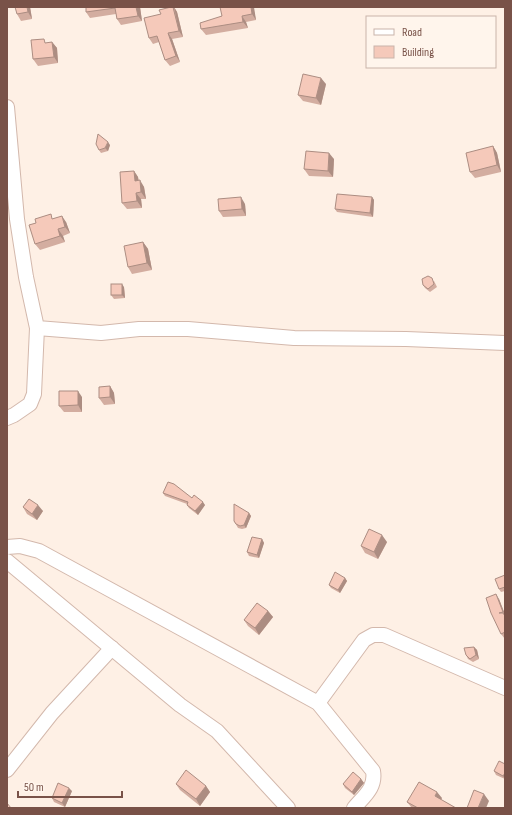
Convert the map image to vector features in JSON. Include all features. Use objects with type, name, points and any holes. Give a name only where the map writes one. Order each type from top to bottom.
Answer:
[{"type":"street","points":[[7,107],[17,219],[26,277],[37,328],[34,394],[30,404],[7,418]]},
{"type":"street","points":[[37,328],[101,332],[139,329],[188,329],[294,338],[406,339],[505,343]]},
{"type":"street","points":[[7,547],[20,546],[39,551],[318,703],[373,771],[375,779],[373,786],[354,808]]},
{"type":"street","points":[[7,561],[180,705],[217,731],[288,808]]},
{"type":"street","points":[[318,703],[364,640],[373,635],[384,635],[505,688]]},
{"type":"street","points":[[7,770],[52,713],[112,648]]},
{"type":"building","points":[[15,7],[27,7],[28,12],[17,14]]},
{"type":"building","points":[[86,7],[136,7],[138,16],[117,19],[115,8],[86,12]]},
{"type":"building","points":[[173,7],[179,31],[168,33],[176,56],[165,60],[157,36],[149,38],[144,18],[161,14],[159,10]]},
{"type":"building","points":[[220,7],[251,7],[252,14],[242,16],[243,22],[201,29],[200,23],[222,16]]},
{"type":"building","points":[[44,39],[45,43],[52,42],[54,57],[33,59],[31,40]]},
{"type":"building","points":[[303,74],[321,78],[316,98],[298,95]]},
{"type":"building","points":[[98,134],[108,142],[105,148],[99,150],[96,144]]},
{"type":"building","points":[[493,146],[497,165],[470,172],[466,153]]},
{"type":"building","points":[[306,151],[329,153],[328,171],[304,169]]},
{"type":"building","points":[[134,171],[135,181],[140,180],[141,192],[136,193],[137,201],[122,203],[120,172]]},
{"type":"building","points":[[337,194],[372,197],[370,213],[335,209]]},
{"type":"building","points":[[241,197],[242,209],[219,211],[218,199]]},
{"type":"building","points":[[51,214],[52,219],[62,216],[65,227],[58,229],[60,236],[35,244],[29,225],[36,223],[35,219]]},
{"type":"building","points":[[143,242],[147,263],[128,267],[124,246]]},
{"type":"building","points":[[428,276],[432,278],[434,284],[428,289],[423,285],[422,279]]},
{"type":"building","points":[[111,284],[122,284],[122,295],[111,295]]},
{"type":"building","points":[[110,386],[110,397],[99,398],[99,387]]},
{"type":"building","points":[[59,391],[78,391],[78,405],[59,406]]},
{"type":"building","points":[[168,482],[174,484],[192,498],[194,495],[203,502],[195,511],[187,505],[188,502],[163,493]]},
{"type":"building","points":[[29,499],[38,505],[32,514],[23,507]]},
{"type":"building","points":[[234,504],[249,513],[244,525],[240,526],[234,521]]},
{"type":"building","points":[[369,529],[382,535],[374,552],[361,546]]},
{"type":"building","points":[[252,537],[262,539],[257,555],[247,552]]},
{"type":"building","points":[[335,572],[345,578],[338,590],[329,585]]},
{"type":"building","points":[[505,575],[505,587],[499,589],[495,579]]},
{"type":"building","points":[[496,594],[503,612],[499,613],[503,613],[505,616],[505,632],[501,634],[486,598]]},
{"type":"building","points":[[257,603],[268,611],[255,628],[244,620]]},
{"type":"building","points":[[474,647],[476,655],[470,659],[466,655],[464,648]]},
{"type":"building","points":[[499,761],[505,764],[505,773],[503,776],[494,771]]},
{"type":"building","points":[[186,770],[206,786],[196,799],[176,784]]},
{"type":"building","points":[[353,772],[361,779],[352,792],[343,784]]},
{"type":"building","points":[[419,782],[437,792],[435,796],[456,808],[418,808],[407,802]]},
{"type":"building","points":[[58,783],[69,788],[62,803],[52,798]]},
{"type":"building","points":[[474,790],[484,794],[478,808],[467,808]]}]
